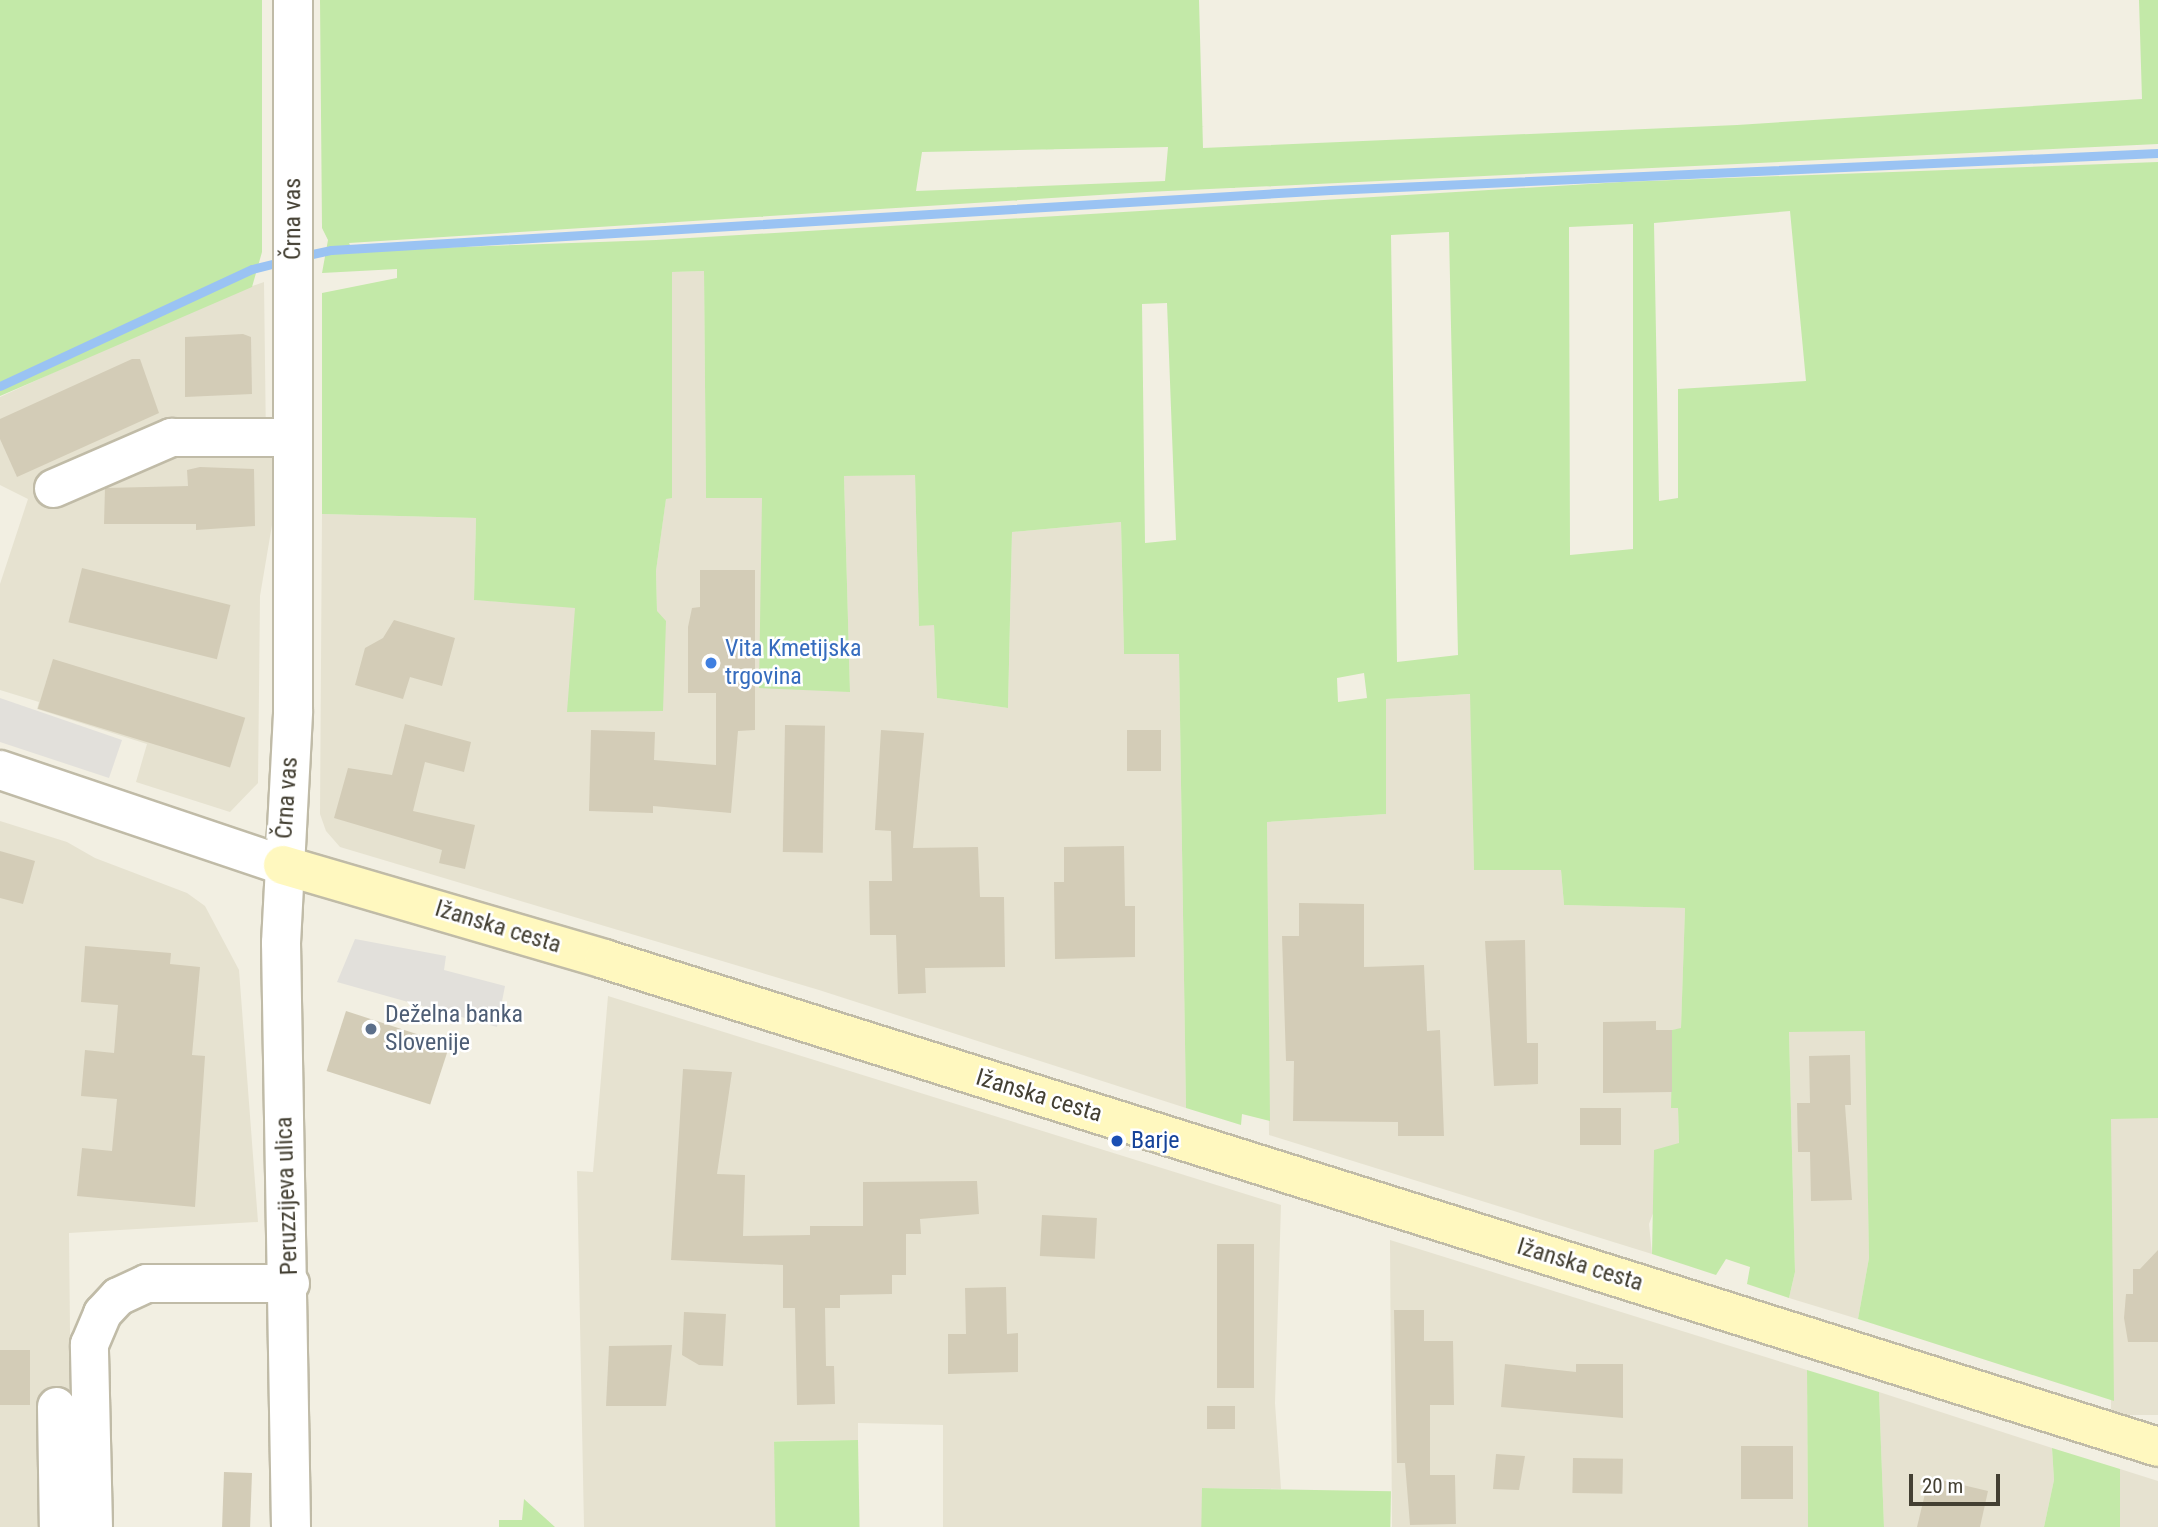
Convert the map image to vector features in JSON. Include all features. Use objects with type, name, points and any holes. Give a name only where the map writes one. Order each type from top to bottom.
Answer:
[{"type":"main road","name":"Ižanska cesta","points":[[283,865],[604,960],[2158,1447]]},
{"type":"street","name":"Črna vas","points":[[283,865],[293,711],[293,0]]},
{"type":"street","points":[[53,488],[171,437],[292,437]]},
{"type":"street","name":"Ižanska cesta","points":[[0,770],[283,865]]},
{"type":"street","name":"Peruzzijeva ulica","points":[[283,865],[291,1527]]},
{"type":"street","points":[[93,1527],[89,1344],[102,1313],[118,1296],[146,1283],[290,1283]]},
{"type":"street","points":[[56,1406],[58,1527]]},
{"type":"shaded area","points":[[704,271],[706,498],[762,498],[850,692],[844,476],[915,474],[919,626],[934,624],[937,698],[1008,708],[1012,532],[1121,522],[1124,653],[1179,654],[1186,1108],[819,990],[340,847],[326,831],[320,814],[322,514],[476,518],[474,600],[657,611],[656,571],[666,498],[672,498],[672,272]]},
{"type":"shaded area","points":[[264,282],[266,443],[275,444],[272,525],[260,596],[258,783],[230,812],[136,782],[147,744],[37,709],[39,702],[0,690],[0,584],[28,499],[0,485],[0,397],[209,301]]},
{"type":"shaded area","points":[[1471,694],[1474,870],[1561,870],[1564,905],[1685,908],[1681,1029],[1672,1030],[1671,1108],[1678,1107],[1679,1144],[1649,1224],[1652,1254],[1269,1135],[1267,822],[1386,814],[1386,699]]},
{"type":"shaded area","points":[[0,698],[122,740],[109,778],[0,742]]},
{"type":"shaded area","points":[[0,821],[67,842],[95,858],[187,893],[205,906],[239,970],[258,1222],[69,1233],[72,1527],[0,1527]]},
{"type":"shaded area","points":[[355,939],[446,956],[444,970],[505,986],[497,1027],[337,982]]},
{"type":"shaded area","points":[[608,996],[1281,1205],[1275,1403],[1281,1489],[1202,1488],[1202,1527],[943,1527],[943,1425],[858,1423],[858,1440],[774,1441],[777,1527],[584,1527],[577,1171],[593,1172]]},
{"type":"shaded area","points":[[1789,1031],[1866,1031],[1869,1258],[1858,1319],[1789,1298],[1795,1272]]},
{"type":"shaded area","points":[[2111,1118],[2158,1118],[2158,1415],[2111,1415]]},
{"type":"shaded area","points":[[1390,1240],[1807,1370],[1808,1527],[1392,1527]]},
{"type":"shaded area","points":[[1879,1392],[2052,1448],[2054,1480],[2044,1527],[1884,1527]]},
{"type":"shaded area","points":[[2120,1469],[2158,1481],[2158,1527],[2120,1527]]},
{"type":"green space","points":[[0,0],[262,0],[262,252],[252,287],[0,396]]},
{"type":"green space","points":[[320,0],[1199,0],[1203,148],[1737,125],[2142,99],[2139,0],[2158,0],[2158,144],[1147,192],[349,243],[353,251],[656,240],[1622,182],[2158,162],[2158,1118],[2111,1119],[2114,1401],[1858,1319],[1869,1258],[1865,1031],[1789,1032],[1795,1272],[1789,1298],[1747,1284],[1750,1267],[1726,1259],[1716,1275],[1652,1254],[1654,1150],[1679,1143],[1678,1108],[1671,1108],[1672,1030],[1681,1028],[1685,908],[1564,905],[1561,870],[1474,870],[1470,694],[1386,699],[1386,814],[1267,822],[1270,1121],[1242,1114],[1241,1125],[1186,1108],[1179,654],[1124,654],[1121,522],[1012,532],[1008,708],[937,698],[934,625],[919,626],[915,475],[844,476],[850,692],[759,688],[762,498],[706,498],[704,271],[672,272],[672,498],[666,499],[656,571],[657,611],[666,621],[663,711],[567,712],[575,608],[474,600],[476,518],[322,514],[322,293],[397,278],[397,269],[322,273],[328,240],[322,228]],"holes":[[[1168,147],[1165,181],[916,191],[922,152]],[[1790,211],[1806,381],[1678,389],[1678,498],[1659,501],[1654,223]],[[1633,224],[1633,549],[1570,555],[1569,227]],[[1449,232],[1458,655],[1397,662],[1391,235]],[[1167,303],[1176,540],[1145,543],[1142,304]],[[1364,673],[1367,698],[1338,702],[1337,678]]]},
{"type":"green space","points":[[1807,1370],[1879,1392],[1884,1527],[1808,1527]]},
{"type":"green space","points":[[858,1440],[860,1527],[776,1527],[774,1441]]},
{"type":"green space","points":[[2052,1448],[2120,1469],[2120,1527],[2044,1527],[2054,1480]]},
{"type":"green space","points":[[1202,1488],[1391,1491],[1390,1527],[1201,1527]]},
{"type":"green space","points":[[524,1499],[555,1527],[499,1527],[499,1520],[522,1520]]},
{"type":"building","points":[[243,334],[251,337],[252,394],[185,397],[185,337]]},
{"type":"building","points":[[132,359],[140,359],[159,413],[17,477],[0,439],[0,419]]},
{"type":"building","points":[[200,467],[254,469],[255,526],[196,530],[196,524],[104,524],[105,488],[188,486],[187,470]]},
{"type":"building","points":[[82,568],[230,605],[217,659],[68,622]]},
{"type":"building","points":[[700,570],[755,570],[755,730],[738,731],[731,813],[653,806],[653,813],[589,811],[591,730],[655,732],[654,760],[716,765],[716,693],[688,693],[688,627],[692,608],[700,607]]},
{"type":"building","points":[[394,620],[455,638],[442,686],[410,677],[403,699],[355,685],[365,648],[383,638]]},
{"type":"building","points":[[53,659],[245,718],[230,767],[38,709]]},
{"type":"building","points":[[405,724],[471,742],[464,772],[425,762],[413,811],[475,825],[465,869],[439,863],[442,850],[334,818],[348,768],[392,775]]},
{"type":"building","points":[[785,725],[825,726],[823,853],[783,852]]},
{"type":"building","points":[[881,730],[924,733],[913,848],[978,847],[980,897],[1004,897],[1005,967],[925,968],[926,993],[898,994],[896,935],[870,935],[869,881],[892,881],[891,831],[875,830]]},
{"type":"building","points":[[1127,730],[1161,730],[1161,771],[1127,771]]},
{"type":"building","points":[[1124,846],[1125,906],[1135,906],[1135,957],[1055,959],[1054,882],[1064,882],[1064,847]]},
{"type":"building","points":[[0,851],[35,861],[23,904],[0,898]]},
{"type":"building","points":[[1299,903],[1364,904],[1364,967],[1424,965],[1427,1031],[1440,1030],[1444,1136],[1398,1136],[1398,1122],[1293,1121],[1294,1061],[1286,1061],[1282,936],[1299,936]]},
{"type":"building","points":[[1525,940],[1527,1043],[1538,1043],[1538,1084],[1494,1086],[1485,941]]},
{"type":"building","points":[[85,946],[171,953],[170,964],[200,967],[192,1055],[205,1056],[195,1207],[77,1196],[82,1148],[112,1151],[117,1099],[81,1096],[85,1050],[114,1053],[118,1005],[81,1002]]},
{"type":"building","points":[[346,1011],[450,1045],[430,1105],[327,1071]]},
{"type":"building","points":[[1656,1021],[1656,1030],[1672,1030],[1672,1092],[1603,1093],[1603,1022]]},
{"type":"building","points":[[1850,1055],[1851,1105],[1845,1105],[1852,1200],[1811,1201],[1810,1152],[1798,1152],[1797,1103],[1810,1103],[1809,1056]]},
{"type":"building","points":[[683,1069],[732,1072],[717,1174],[745,1175],[743,1236],[810,1235],[810,1226],[863,1226],[863,1182],[977,1181],[979,1214],[920,1219],[921,1234],[906,1234],[906,1275],[892,1275],[892,1294],[840,1295],[840,1308],[825,1308],[826,1366],[834,1366],[835,1404],[797,1405],[795,1308],[783,1308],[783,1265],[671,1260]]},
{"type":"building","points":[[1580,1108],[1621,1108],[1621,1145],[1580,1145]]},
{"type":"building","points":[[1042,1215],[1097,1218],[1095,1259],[1040,1256]]},
{"type":"building","points":[[1217,1244],[1254,1244],[1254,1388],[1217,1388]]},
{"type":"building","points":[[2158,1250],[2158,1342],[2128,1342],[2124,1318],[2126,1294],[2133,1294],[2133,1269],[2140,1269]]},
{"type":"building","points":[[1006,1287],[1007,1334],[1018,1333],[1018,1372],[948,1374],[948,1334],[966,1334],[965,1288]]},
{"type":"building","points":[[1394,1310],[1424,1310],[1424,1341],[1453,1341],[1454,1405],[1430,1405],[1430,1475],[1455,1475],[1456,1524],[1410,1525],[1405,1463],[1397,1463]]},
{"type":"building","points":[[684,1312],[726,1314],[723,1366],[699,1365],[682,1355]]},
{"type":"building","points":[[672,1345],[666,1406],[606,1406],[609,1346]]},
{"type":"building","points":[[0,1350],[30,1350],[30,1405],[0,1405]]},
{"type":"building","points":[[1505,1364],[1576,1372],[1576,1364],[1623,1364],[1623,1418],[1501,1407]]},
{"type":"building","points":[[1207,1406],[1235,1406],[1235,1429],[1207,1429]]},
{"type":"building","points":[[1741,1446],[1793,1446],[1793,1499],[1741,1499]]},
{"type":"building","points":[[1496,1454],[1525,1456],[1519,1490],[1493,1489]]},
{"type":"building","points":[[1573,1458],[1623,1459],[1622,1494],[1572,1493]]},
{"type":"building","points":[[224,1472],[252,1473],[250,1527],[222,1527]]},
{"type":"building","points":[[1929,1477],[1988,1491],[1980,1527],[1917,1527]]},
{"type":"waterway","points":[[303,256],[331,250],[1330,190],[2158,153]]},
{"type":"waterway","points":[[0,386],[252,269],[283,261]]},
{"type":"place","name":"Vita Kmetijska trgovina","points":[[711,663]]},
{"type":"place","name":"Deželna banka Slovenije","points":[[371,1029]]},
{"type":"place","name":"Barje","points":[[1117,1141]]}]
